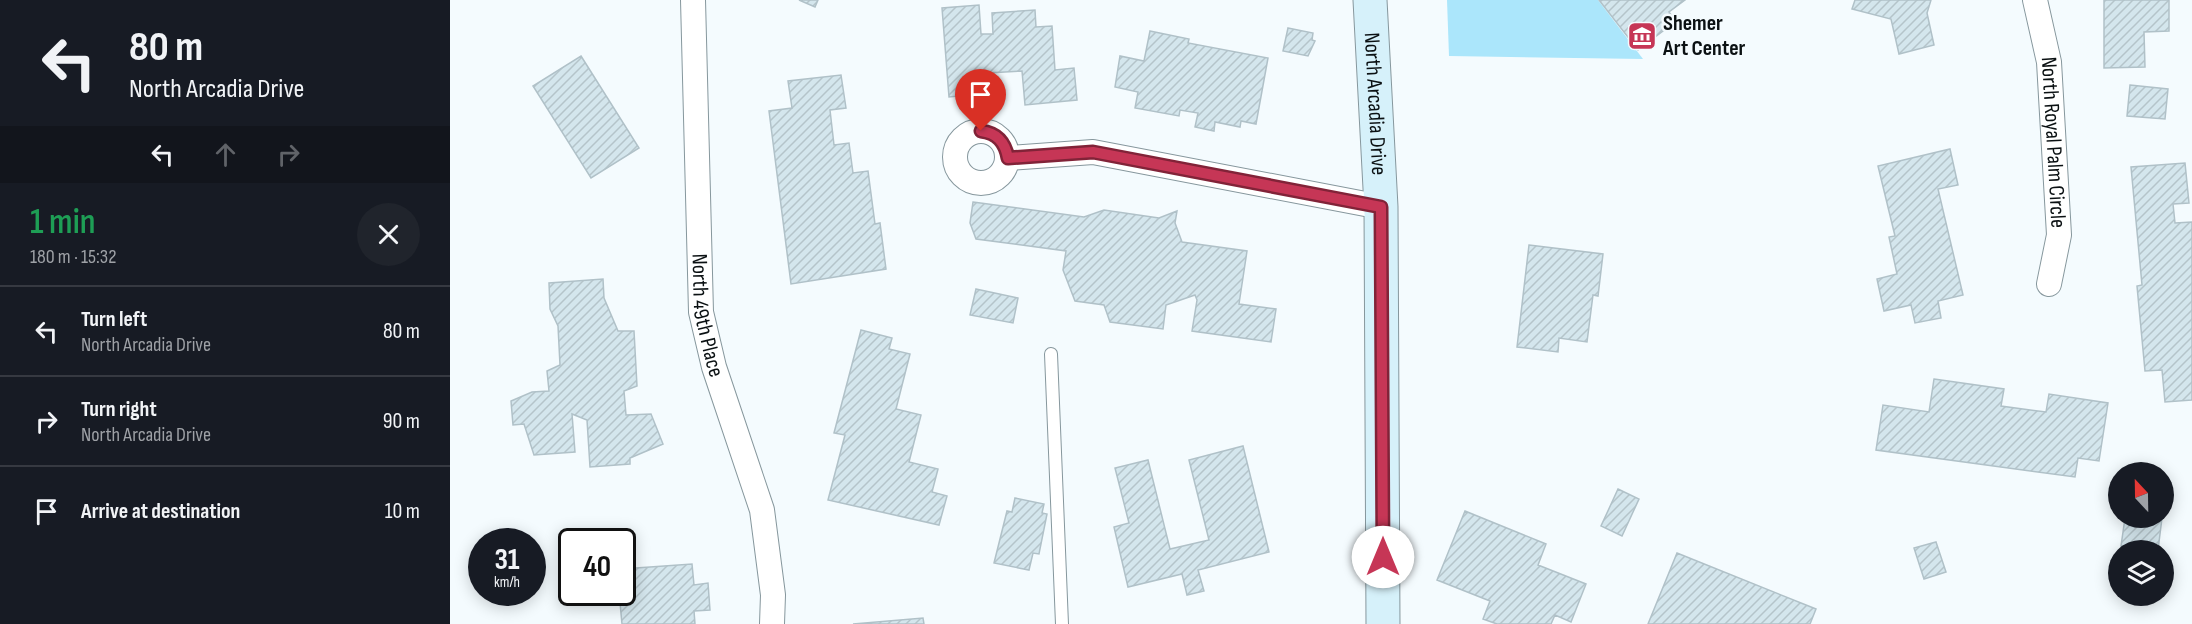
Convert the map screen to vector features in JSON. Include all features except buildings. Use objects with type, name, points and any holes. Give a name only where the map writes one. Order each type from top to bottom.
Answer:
[{"type":"street","name":"North 49th Place","points":[[693,0],[701,312],[714,368],[762,510],[773,595],[772,624]]},
{"type":"street","name":"North Arcadia Drive","points":[[1370,0],[1381,207],[1383,624]]},
{"type":"street","name":"North Royal Palm Circle","points":[[2035,0],[2049,62],[2059,235],[2049,284]]},
{"type":"street","name":"North Arcadia Drive","points":[[1008,158],[1093,152],[1381,207]]},
{"type":"lane","points":[[1051,354],[1062,624]]},
{"type":"shaded area","points":[[1447,0],[1598,0],[1643,59],[1449,56]]},
{"type":"place","name":"Shemer Art Center","points":[[1642,36]]},
{"type":"route","points":[[981,131],[997,136],[1003,142],[1008,158],[1093,152],[1381,207],[1383,557]]}]
